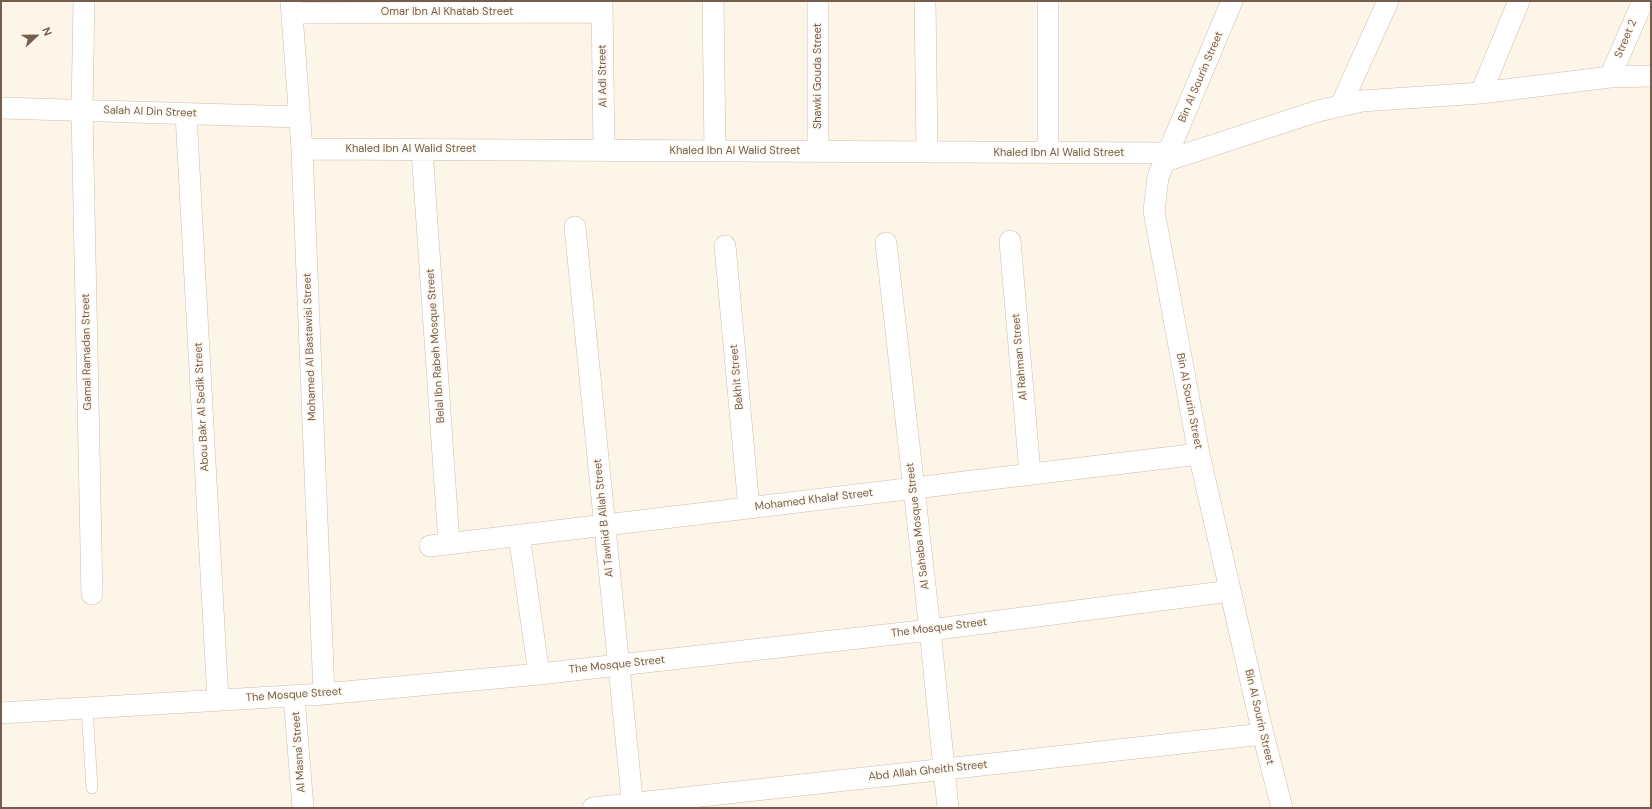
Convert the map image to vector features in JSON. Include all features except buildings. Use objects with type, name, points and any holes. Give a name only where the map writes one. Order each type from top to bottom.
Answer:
[{"type":"street","name":"Gamal Ramadan Street","points":[[84,1],[82,110],[92,594]]},
{"type":"street","points":[[712,1],[714,151]]},
{"type":"street","name":"Shawki Gouda Street","points":[[818,1],[818,152]]},
{"type":"street","points":[[925,1],[927,152]]},
{"type":"street","points":[[1048,1],[1048,152]]},
{"type":"street","name":"Bin Al Sourin Street","points":[[1232,1],[1158,177],[1154,211],[1199,454],[1263,734],[1282,808]]},
{"type":"street","points":[[1341,105],[1388,1]]},
{"type":"street","points":[[1481,93],[1518,1]]},
{"type":"street","name":"Street 2","points":[[1610,77],[1643,1]]},
{"type":"street","name":"Omar Ibn Al Khatab Street","points":[[291,7],[602,6]]},
{"type":"street","name":"Al Adl Street","points":[[602,6],[604,150]]},
{"type":"street","name":"Mohamed Al Bastawisi Street","points":[[291,7],[302,149],[324,694]]},
{"type":"street","name":"Khaled Ibn Al Walid Street","points":[[302,149],[1048,152],[1167,157],[1341,105],[1383,99],[1481,93],[1610,77],[1651,76]]},
{"type":"street","name":"Salah Al Din Street","points":[[1,108],[299,117]]},
{"type":"street","name":"Abou Bakr Al Sedik Street","points":[[186,114],[218,700]]},
{"type":"street","name":"Belal Ibn Rabeh Mosque Street","points":[[422,150],[439,544]]},
{"type":"street","name":"Al Tawhid B Allah Street","points":[[574,227],[632,806]]},
{"type":"street","name":"Al Rahman Street","points":[[1010,241],[1030,473]]},
{"type":"street","name":"Al Sahaba Mosque Street","points":[[886,243],[930,630],[948,808]]},
{"type":"street","name":"Bekhit Street","points":[[725,246],[749,508]]},
{"type":"street","name":"Mohamed Khalaf Street","points":[[439,544],[1199,454]]},
{"type":"street","points":[[519,535],[539,674]]},
{"type":"street","name":"The Mosque Street","points":[[1,713],[324,694],[539,674],[930,630],[1230,591]]},
{"type":"street","name":"Al Masna' Street","points":[[294,696],[303,808]]},
{"type":"street","name":"Abd Allah Gheith Street","points":[[593,808],[632,806],[943,769],[1263,734]]},
{"type":"lane","points":[[87,708],[92,788]]}]
